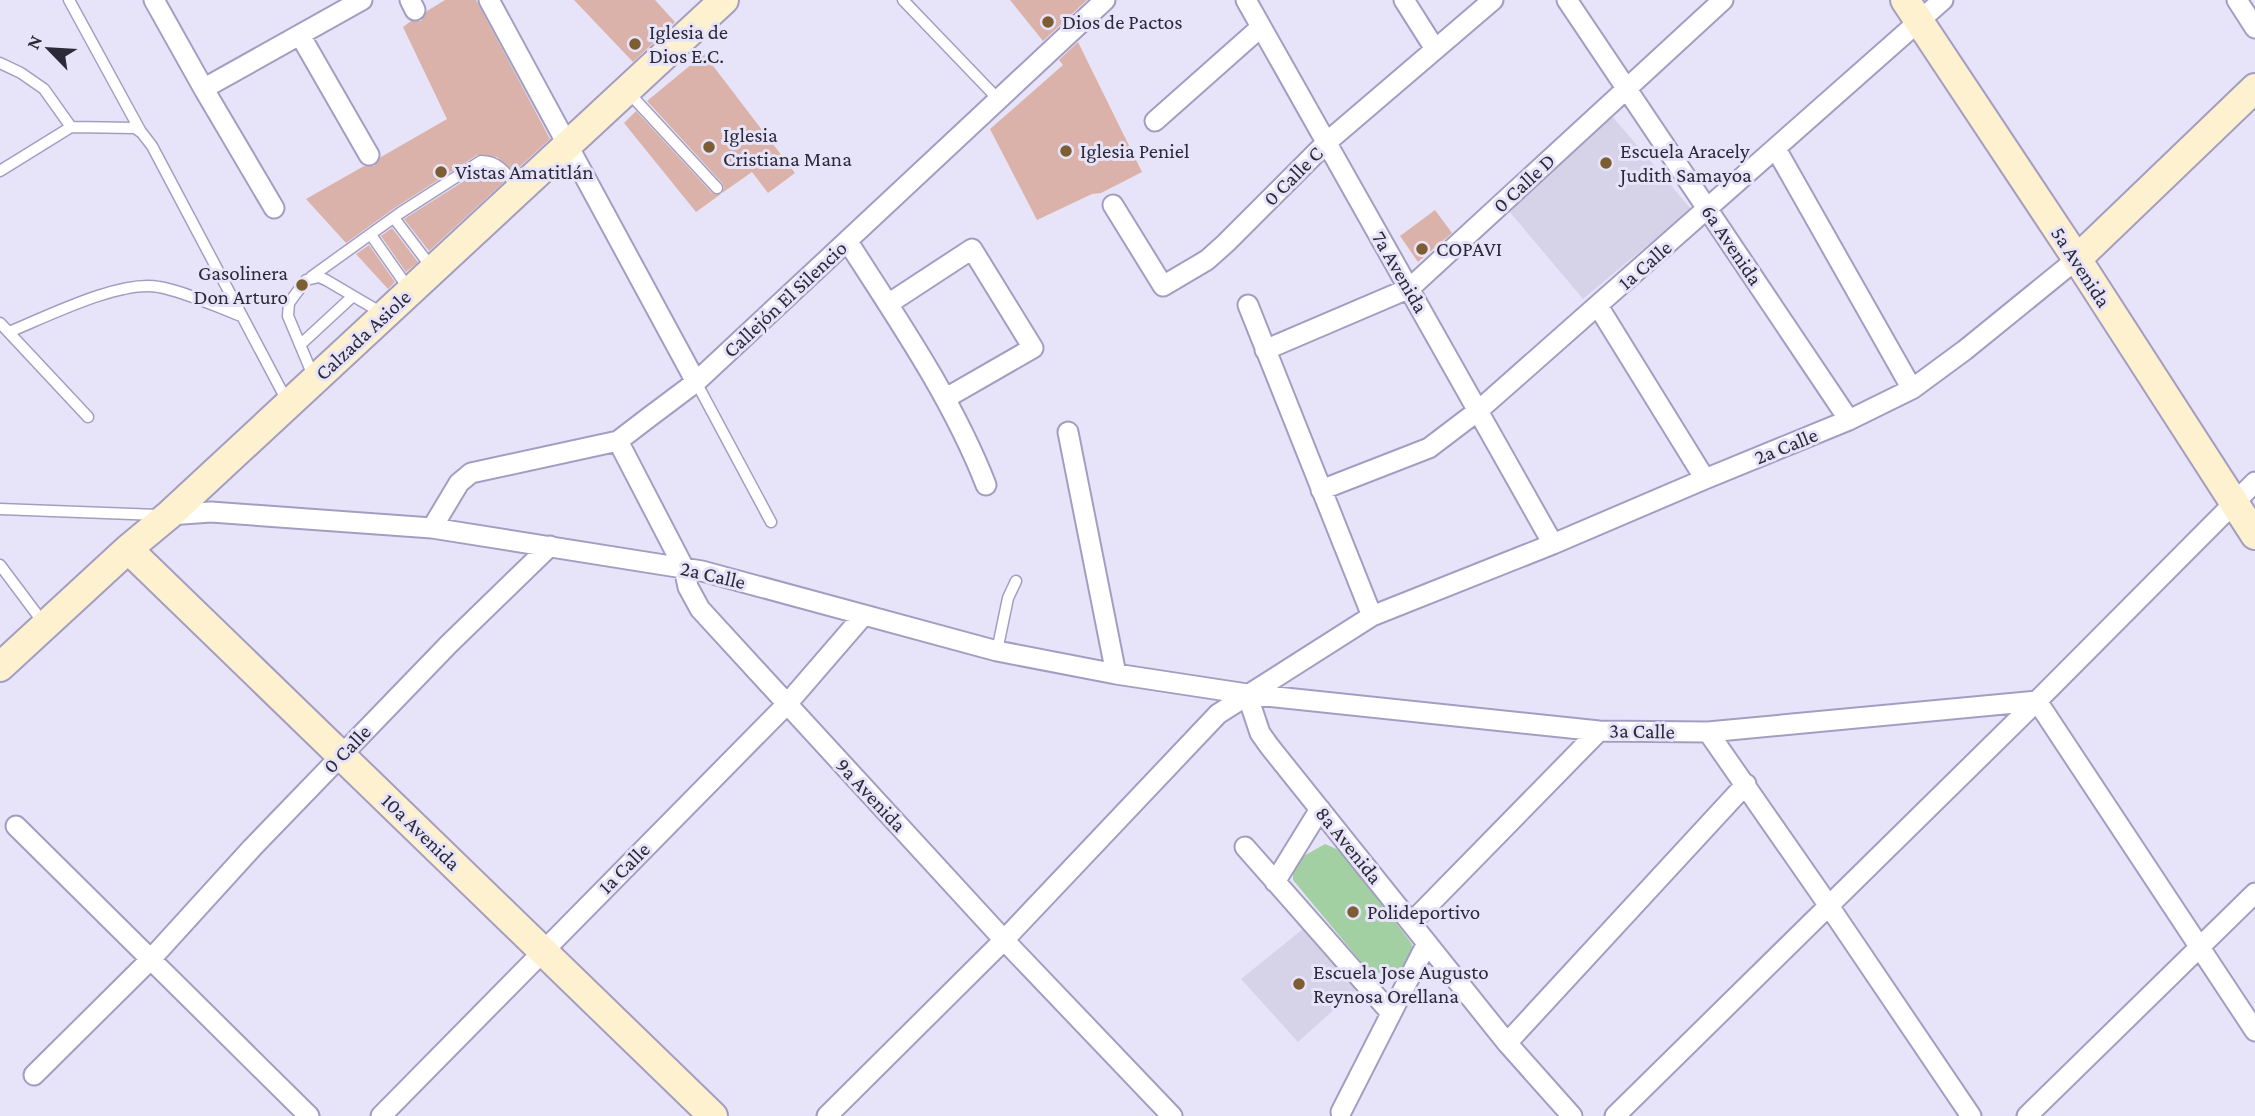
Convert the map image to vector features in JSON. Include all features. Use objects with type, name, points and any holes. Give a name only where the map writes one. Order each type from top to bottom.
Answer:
[{"type":"main road","name":"Calzada Asiole","points":[[0,667],[128,549],[169,515],[724,0]]},
{"type":"main road","name":"5a Avenida","points":[[1912,11],[2077,259],[2255,535]]},
{"type":"main road","name":"2a Calle","points":[[2077,259],[2255,88]]},
{"type":"main road","name":"10a Avenida","points":[[128,549],[713,1116]]},
{"type":"street","points":[[154,0],[274,208]]},
{"type":"street","points":[[205,91],[210,85],[362,0]]},
{"type":"street","name":"Callejón El Silencio","points":[[432,528],[458,483],[471,473],[618,441],[695,382],[1105,0]]},
{"type":"street","name":"7a Avenida","points":[[1246,0],[1553,544]]},
{"type":"street","points":[[1404,0],[1435,50]]},
{"type":"street","name":"0 Calle C","points":[[1113,205],[1163,286],[1207,260],[1327,142],[1493,0]]},
{"type":"street","name":"6a Avenida","points":[[1567,0],[1849,420]]},
{"type":"street","name":"0 Calle D","points":[[1265,350],[1410,288],[1723,0]]},
{"type":"street","name":"1a Calle","points":[[1321,490],[1429,448],[1479,410],[1776,149],[1912,11],[1943,0]]},
{"type":"street","points":[[2236,0],[2255,28]]},
{"type":"street","points":[[496,3],[566,146],[695,382]]},
{"type":"street","points":[[1155,121],[1261,27]]},
{"type":"street","points":[[300,35],[369,155]]},
{"type":"street","points":[[1776,149],[1912,388]]},
{"type":"street","points":[[848,242],[946,398],[986,485]]},
{"type":"street","points":[[888,304],[972,250],[1033,348],[946,398]]},
{"type":"street","name":"2a Calle","points":[[827,1116],[1004,940],[1218,714],[1247,694],[1372,616],[1553,544],[1849,420],[1912,388],[1965,350],[2077,259]]},
{"type":"street","points":[[1248,305],[1372,616]]},
{"type":"street","points":[[1598,306],[1705,479]]},
{"type":"street","points":[[1068,432],[1116,674]]},
{"type":"street","name":"9a Avenida","points":[[618,441],[684,568],[688,587],[700,609],[1004,940],[1172,1116]]},
{"type":"street","points":[[1615,1116],[2037,701],[2255,482]]},
{"type":"street","name":"2a Calle","points":[[169,515],[211,512],[432,528],[702,570],[997,651],[1116,674],[1247,694]]},
{"type":"street","name":"0 Calle","points":[[34,1075],[150,959],[252,848],[449,644],[550,546]]},
{"type":"street","name":"1a Calle","points":[[381,1116],[787,704],[863,616]]},
{"type":"street","name":"3a Calle","points":[[1247,694],[1600,731],[1708,732],[2037,701]]},
{"type":"street","name":"8a Avenida","points":[[1247,694],[1261,733],[1507,1043],[1572,1116]]},
{"type":"street","points":[[2037,701],[2255,1031]]},
{"type":"street","points":[[1411,923],[1600,731]]},
{"type":"street","points":[[1708,732],[1970,1116]]},
{"type":"street","points":[[1507,1043],[1746,784]]},
{"type":"street","points":[[1275,882],[1320,809]]},
{"type":"street","points":[[16,826],[309,1116]]},
{"type":"street","points":[[1245,847],[1391,1013]]},
{"type":"street","points":[[2028,1116],[2255,893]]},
{"type":"street","points":[[1341,1112],[1427,943]]},
{"type":"lane","points":[[69,0],[142,133],[152,146],[289,404]]},
{"type":"lane","points":[[903,0],[999,100]]},
{"type":"lane","points":[[0,63],[44,89],[71,127]]},
{"type":"lane","points":[[626,90],[717,188]]},
{"type":"lane","points":[[0,171],[71,127],[127,127],[142,133]]},
{"type":"lane","points":[[315,380],[288,316],[289,303],[306,280],[481,161],[502,167],[520,189]]},
{"type":"lane","points":[[394,218],[433,270]]},
{"type":"lane","points":[[371,235],[411,291]]},
{"type":"lane","points":[[312,277],[327,280],[385,315]]},
{"type":"lane","points":[[9,332],[118,289],[140,285],[159,287],[241,316]]},
{"type":"lane","points":[[300,345],[354,296]]},
{"type":"lane","points":[[0,323],[88,417]]},
{"type":"lane","points":[[695,382],[771,522]]},
{"type":"lane","points":[[0,509],[169,515]]},
{"type":"lane","points":[[0,565],[45,625]]},
{"type":"lane","points":[[997,651],[1008,598],[1016,582]]},
{"type":"shaded area","name":"Escuela Aracely Judith Samayoa","points":[[1613,117],[1691,209],[1583,299],[1508,210]]},
{"type":"shaded area","name":"Escuela Jose Augusto Reynosa Orellana","points":[[1303,929],[1357,989],[1298,1042],[1241,979]]},
{"type":"green space","name":"Polideportivo","points":[[1325,844],[1341,851],[1412,944],[1411,961],[1399,973],[1377,973],[1362,963],[1293,880],[1293,862]]},
{"type":"building","name":"Vistas Amatitlán","points":[[445,0],[476,0],[550,139],[514,172],[497,157],[477,155],[346,243],[306,199],[364,166],[374,166],[381,157],[447,119],[403,27],[411,21],[421,21],[427,11]]},
{"type":"building","name":"Iglesia de Dios E.C.","points":[[574,0],[655,0],[675,22],[633,62]]},
{"type":"building","name":"Dios de Pactos","points":[[1010,0],[1087,0],[1043,41]]},
{"type":"building","name":"Iglesia Peniel","points":[[1078,42],[1142,172],[1037,220],[990,129],[1063,65],[1059,60]]},
{"type":"building","name":"Iglesia Cristiana Mana","points":[[704,54],[795,173],[768,193],[752,172],[722,193],[722,183],[647,101]]},
{"type":"building","points":[[636,111],[712,193],[721,194],[696,212],[624,123]]},
{"type":"building","points":[[483,169],[494,172],[504,182],[429,251],[404,219]]},
{"type":"building","name":"COPAVI","points":[[1435,210],[1452,233],[1418,262],[1400,236]]},
{"type":"building","points":[[392,228],[418,262],[406,272],[381,236]]},
{"type":"building","points":[[369,245],[395,282],[388,289],[356,254]]},
{"type":"place","name":"Dios de Pactos","points":[[1048,22]]},
{"type":"place","name":"Iglesia de Dios E.C.","points":[[635,44]]},
{"type":"place","name":"Iglesia Cristiana Mana","points":[[709,147]]},
{"type":"place","name":"Iglesia Peniel","points":[[1066,151]]},
{"type":"place","name":"Escuela Aracely Judith Samayoa","points":[[1606,163]]},
{"type":"place","name":"Vistas Amatitlán","points":[[441,172]]},
{"type":"place","name":"COPAVI","points":[[1422,249]]},
{"type":"place","name":"Gasolinera Don Arturo","points":[[302,285]]},
{"type":"place","name":"Polideportivo","points":[[1353,912]]},
{"type":"place","name":"Escuela Jose Augusto Reynosa Orellana","points":[[1299,984]]}]
